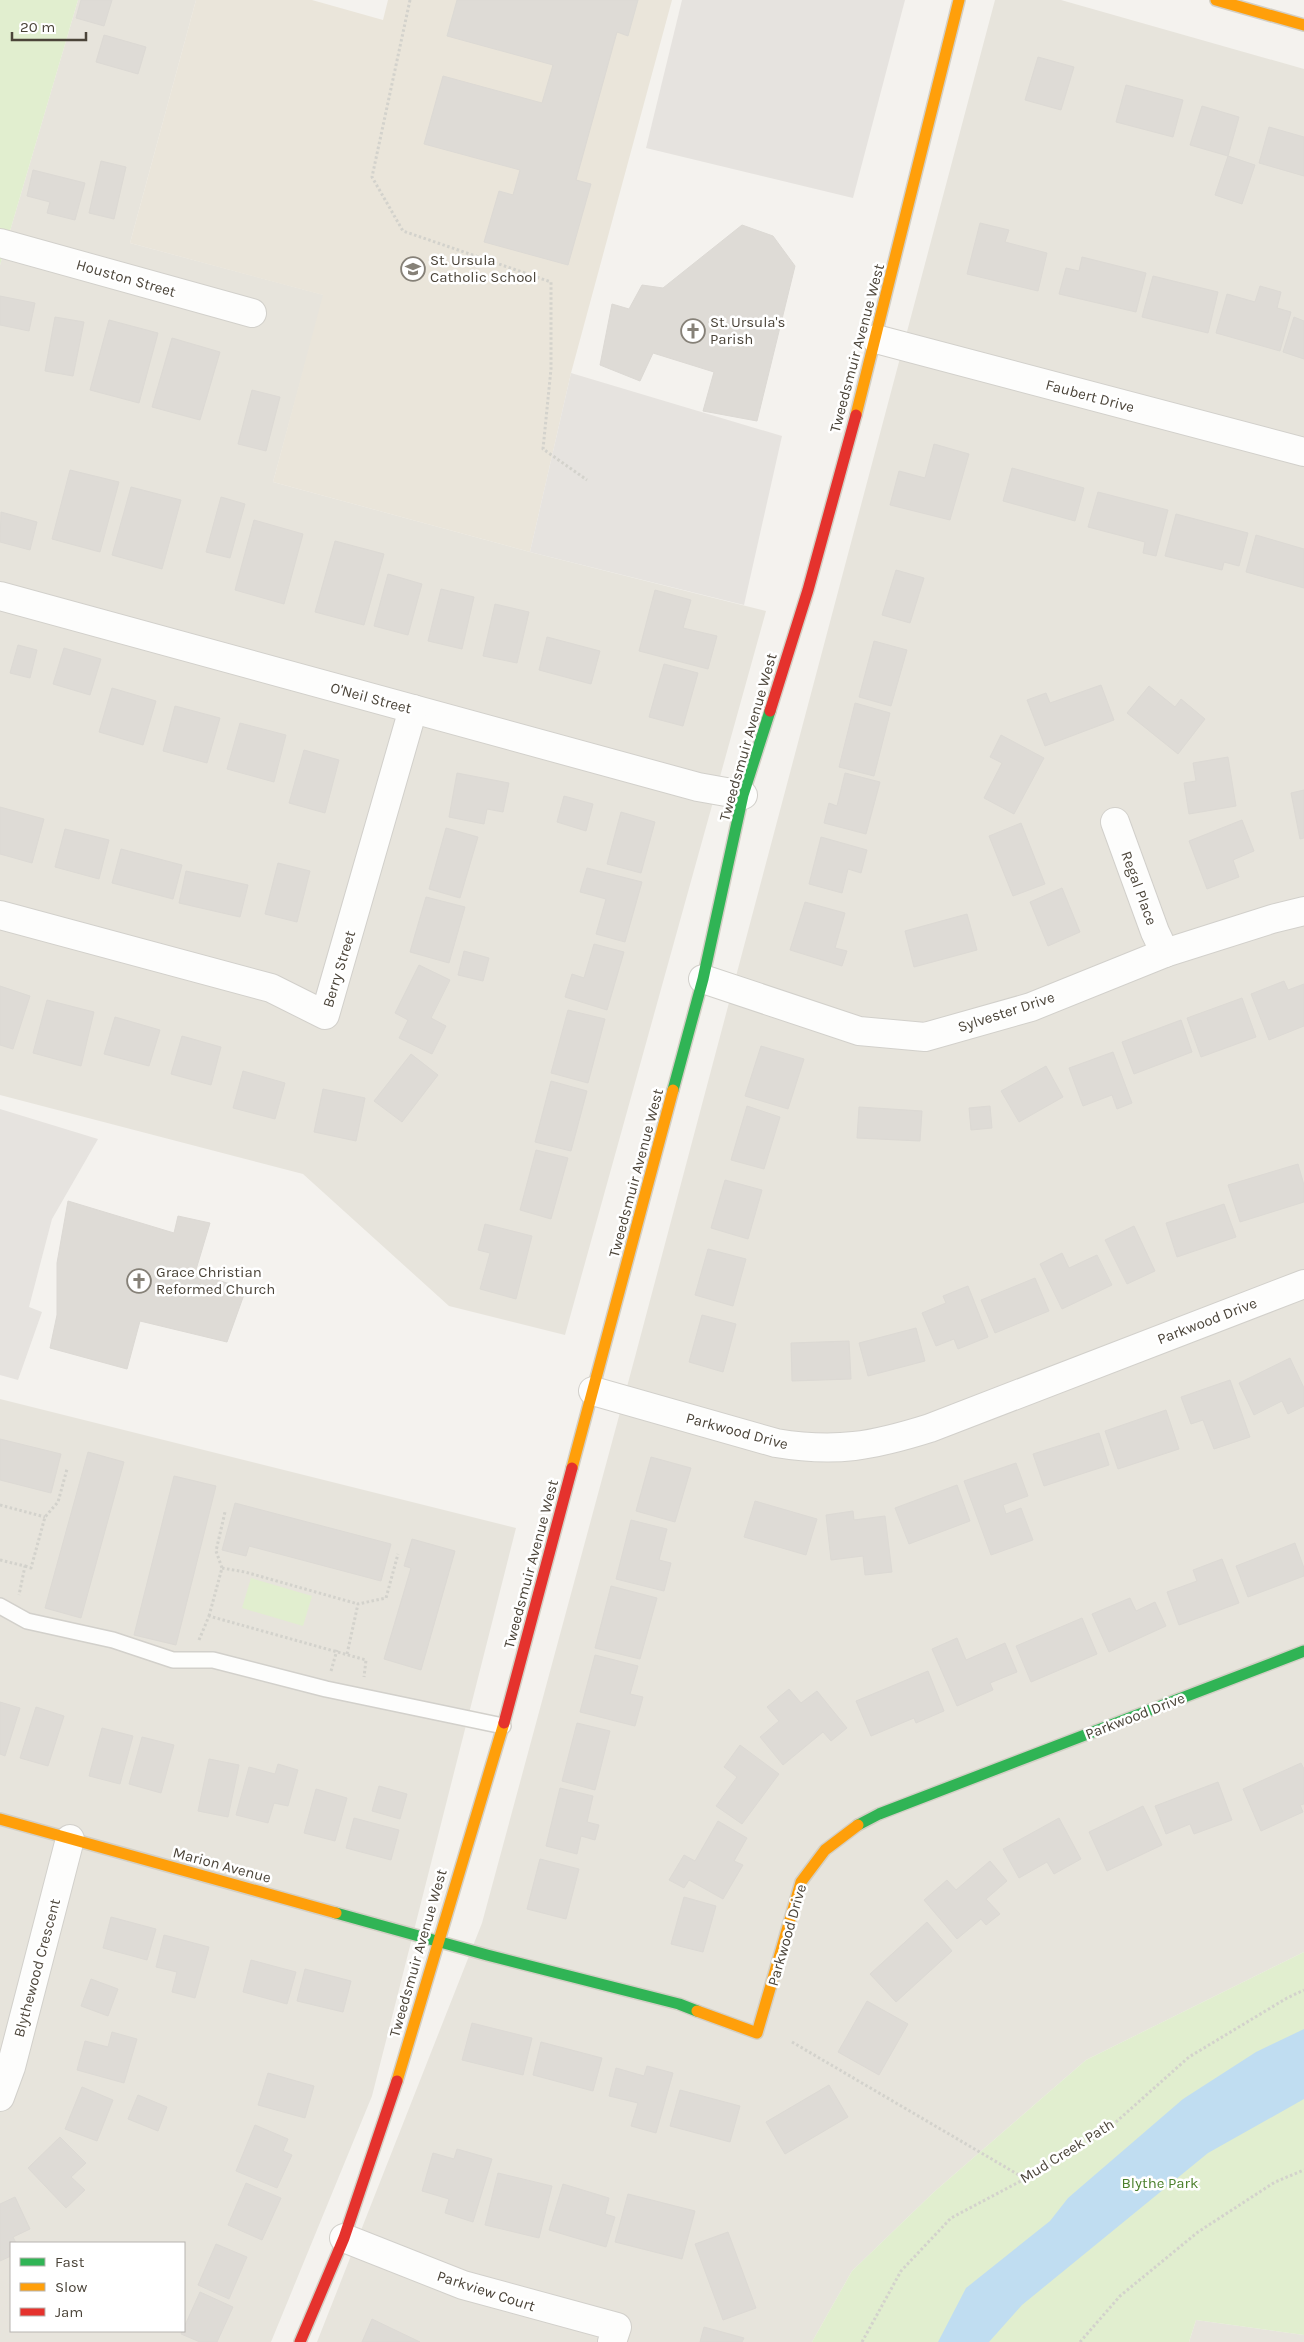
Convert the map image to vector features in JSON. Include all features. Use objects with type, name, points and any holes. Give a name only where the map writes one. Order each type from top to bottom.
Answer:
[{"type":"street","name":"Tweedsmuir Avenue West","points":[[300,2342],[344,2238],[390,2105],[437,1941],[503,1726],[703,979],[743,795],[808,590],[876,339],[959,0]]},
{"type":"street","points":[[1216,0],[1304,25]]},
{"type":"street","name":"Houston Street","points":[[0,243],[252,313]]},
{"type":"street","name":"Faubert Drive","points":[[876,339],[1304,452]]},
{"type":"street","name":"O'Neil Street","points":[[0,596],[698,787],[743,795]]},
{"type":"street","name":"Berry Street","points":[[0,915],[271,988],[325,1015],[414,709]]},
{"type":"street","name":"Regal Place","points":[[1115,822],[1155,932],[1165,953]]},
{"type":"street","name":"Sylvester Drive","points":[[703,979],[859,1031],[924,1037],[1031,1007],[1165,953],[1272,919],[1304,911]]},
{"type":"street","name":"Parkwood Drive","points":[[593,1391],[776,1443],[805,1448],[839,1448],[883,1443],[930,1428],[1304,1284]]},
{"type":"street","name":"Parkwood Drive","points":[[437,1941],[679,2004],[757,2033],[801,1882],[809,1866],[823,1851],[853,1827],[880,1814],[1304,1651]]},
{"type":"street","name":"Marion Avenue","points":[[0,1819],[437,1941]]},
{"type":"street","name":"Blythewood Crescent","points":[[0,2097],[14,2057],[70,1839]]},
{"type":"street","name":"Parkview Court","points":[[344,2238],[463,2286],[617,2327],[612,2342]]},
{"type":"lane","points":[[0,1606],[27,1621],[113,1640],[173,1660],[213,1660],[326,1689],[503,1726]]},
{"type":"path","points":[[410,0],[372,177],[403,231],[551,282],[551,369],[543,449],[587,480]]},
{"type":"path","points":[[25,1566],[31,1568],[45,1517],[58,1502],[66,1469]]},
{"type":"path","points":[[0,1505],[45,1517]]},
{"type":"path","points":[[209,1616],[222,1568],[216,1551],[225,1512]]},
{"type":"path","points":[[222,1568],[245,1572],[358,1604],[386,1598],[398,1554]]},
{"type":"path","points":[[347,1654],[358,1604]]},
{"type":"path","name":"Mud Creek Path","points":[[862,2342],[901,2271],[951,2218],[1025,2179],[1107,2130],[1189,2057],[1287,1998],[1304,1990]]},
{"type":"path","points":[[792,2042],[1025,2179]]},
{"type":"path","points":[[1080,2342],[1120,2296],[1198,2232],[1275,2182],[1304,2170]]},
{"type":"shaded area","points":[[78,0],[196,0],[130,243],[324,295],[273,482],[530,552],[766,611],[565,1335],[449,1306],[303,1174],[0,1095],[0,265]]},
{"type":"shaded area","name":"St. Ursula Catholic School","points":[[196,0],[312,0],[383,20],[388,0],[672,0],[571,373],[530,552],[273,482],[323,295],[130,243]]},
{"type":"shaded area","points":[[682,0],[905,0],[853,198],[646,148]]},
{"type":"shaded area","points":[[995,0],[1061,0],[1304,69],[1304,1952],[1086,2060],[934,2192],[852,2271],[812,2342],[317,2342],[482,1923],[635,1357]]},
{"type":"shaded area","points":[[571,373],[782,436],[744,605],[530,552]]},
{"type":"shaded area","points":[[0,1109],[98,1139],[52,1219],[29,1307],[42,1312],[18,1380],[0,1375]]},
{"type":"shaded area","points":[[0,1399],[516,1528],[372,2096],[271,2342],[0,2342]]},
{"type":"shaded area","points":[[1196,2320],[1304,2335],[1304,2342],[1189,2342]]},
{"type":"green space","points":[[0,0],[78,0],[0,265]]},
{"type":"green space","points":[[251,1578],[312,1596],[303,1626],[242,1608]]},
{"type":"green space","name":"Blythe Park","points":[[1304,1952],[1304,2335],[1196,2320],[1189,2342],[812,2342],[852,2271],[934,2192],[1086,2060]]},
{"type":"water","points":[[1304,2029],[1304,2099],[1208,2153],[1022,2305],[989,2342],[938,2342],[966,2288],[1050,2221],[1068,2198],[1183,2099],[1256,2052]]},
{"type":"building","points":[[81,0],[112,0],[104,26],[76,18]]},
{"type":"building","points":[[457,0],[638,0],[628,36],[617,32],[576,180],[591,184],[568,265],[484,242],[499,191],[513,195],[520,170],[424,144],[443,76],[542,103],[553,65],[447,36]]},
{"type":"building","points":[[104,35],[146,47],[138,74],[96,62]]},
{"type":"building","points":[[1038,57],[1074,67],[1061,110],[1025,100]]},
{"type":"building","points":[[1126,85],[1183,100],[1173,137],[1116,122]]},
{"type":"building","points":[[1202,106],[1239,117],[1228,156],[1190,145]]},
{"type":"building","points":[[1269,127],[1304,137],[1304,176],[1259,163]]},
{"type":"building","points":[[1228,156],[1255,165],[1242,204],[1215,195]]},
{"type":"building","points":[[101,161],[126,167],[114,219],[89,213]]},
{"type":"building","points":[[33,170],[85,183],[75,220],[47,213],[50,202],[27,196]]},
{"type":"building","points":[[980,223],[1009,230],[1005,242],[1047,253],[1038,291],[967,274]]},
{"type":"building","name":"St. Ursula's Parish","points":[[742,225],[773,236],[795,266],[757,421],[703,411],[714,372],[653,353],[640,381],[600,365],[612,304],[629,309],[642,285],[663,288]]},
{"type":"building","points":[[1082,257],[1146,273],[1136,312],[1059,294],[1066,268],[1079,271]]},
{"type":"building","points":[[1153,276],[1218,292],[1208,333],[1142,317]]},
{"type":"building","points":[[1260,286],[1281,292],[1277,308],[1291,312],[1280,351],[1216,333],[1227,294],[1255,302]]},
{"type":"building","points":[[0,296],[35,303],[29,331],[0,325]]},
{"type":"building","points":[[55,317],[84,322],[73,376],[45,371]]},
{"type":"building","points":[[1294,317],[1304,321],[1304,359],[1283,352]]},
{"type":"building","points":[[109,320],[158,333],[139,403],[90,390]]},
{"type":"building","points":[[172,338],[220,352],[200,420],[152,407]]},
{"type":"building","points":[[252,390],[280,397],[266,451],[238,444]]},
{"type":"building","points":[[934,444],[969,454],[950,520],[890,505],[899,471],[925,478]]},
{"type":"building","points":[[1012,468],[1084,488],[1075,521],[1003,501]]},
{"type":"building","points":[[70,470],[119,482],[100,552],[52,539]]},
{"type":"building","points":[[131,487],[181,500],[162,569],[112,555]]},
{"type":"building","points":[[1098,492],[1168,510],[1156,556],[1143,553],[1145,542],[1088,527]]},
{"type":"building","points":[[221,497],[245,504],[230,558],[206,552]]},
{"type":"building","points":[[1,512],[37,522],[30,550],[0,542]]},
{"type":"building","points":[[1176,514],[1248,533],[1239,566],[1224,562],[1222,570],[1165,556]]},
{"type":"building","points":[[254,520],[303,534],[284,604],[235,590]]},
{"type":"building","points":[[1256,535],[1304,549],[1304,588],[1246,572]]},
{"type":"building","points":[[335,541],[384,554],[364,625],[315,612]]},
{"type":"building","points":[[896,570],[924,578],[910,623],[882,615]]},
{"type":"building","points":[[388,574],[422,584],[408,635],[374,626]]},
{"type":"building","points":[[441,589],[474,597],[462,649],[428,641]]},
{"type":"building","points":[[655,590],[691,600],[683,628],[717,636],[708,669],[639,651]]},
{"type":"building","points":[[495,604],[529,612],[517,663],[483,656]]},
{"type":"building","points":[[547,637],[600,651],[591,684],[539,670]]},
{"type":"building","points":[[874,641],[907,650],[891,706],[859,697]]},
{"type":"building","points":[[18,645],[37,650],[30,678],[10,673]]},
{"type":"building","points":[[64,648],[101,659],[90,695],[53,684]]},
{"type":"building","points":[[664,664],[698,673],[683,726],[649,717]]},
{"type":"building","points":[[1101,685],[1114,720],[1045,746],[1027,700],[1046,693],[1050,703]]},
{"type":"building","points":[[1149,686],[1175,707],[1181,699],[1205,719],[1178,754],[1127,713]]},
{"type":"building","points":[[112,688],[156,701],[143,745],[99,732]]},
{"type":"building","points":[[855,703],[890,713],[874,776],[839,767]]},
{"type":"building","points":[[175,706],[220,718],[207,763],[163,751]]},
{"type":"building","points":[[240,723],[286,735],[274,782],[227,769]]},
{"type":"building","points":[[1001,735],[1044,758],[1014,814],[984,798],[1002,763],[990,757]]},
{"type":"building","points":[[304,750],[339,760],[325,813],[289,803]]},
{"type":"building","points":[[1228,757],[1236,806],[1189,814],[1184,783],[1196,781],[1193,763]]},
{"type":"building","points":[[457,773],[509,783],[503,812],[487,809],[484,824],[449,817]]},
{"type":"building","points":[[845,773],[880,782],[866,834],[824,823],[829,803],[837,806]]},
{"type":"building","points":[[1304,790],[1304,838],[1300,839],[1291,793]]},
{"type":"building","points":[[564,796],[593,804],[586,831],[557,822]]},
{"type":"building","points":[[0,807],[44,819],[32,863],[0,854]]},
{"type":"building","points":[[621,812],[655,822],[641,873],[607,864]]},
{"type":"building","points":[[1242,820],[1254,851],[1233,860],[1239,877],[1207,889],[1189,841]]},
{"type":"building","points":[[1021,823],[1045,884],[1013,896],[989,836]]},
{"type":"building","points":[[446,828],[478,837],[460,898],[429,889]]},
{"type":"building","points":[[65,829],[109,840],[99,879],[55,867]]},
{"type":"building","points":[[821,837],[867,850],[861,873],[848,869],[842,893],[809,884]]},
{"type":"building","points":[[121,849],[182,865],[173,899],[112,883]]},
{"type":"building","points":[[278,863],[310,871],[297,922],[265,914]]},
{"type":"building","points":[[587,868],[642,882],[625,942],[596,934],[606,899],[580,892]]},
{"type":"building","points":[[186,871],[248,885],[240,917],[179,903]]},
{"type":"building","points":[[1062,888],[1080,932],[1048,946],[1030,902]]},
{"type":"building","points":[[426,897],[465,907],[449,963],[410,952]]},
{"type":"building","points":[[805,902],[845,913],[835,948],[847,951],[842,966],[790,950]]},
{"type":"building","points":[[967,914],[977,950],[914,967],[905,931]]},
{"type":"building","points":[[594,944],[624,952],[607,1010],[565,997],[572,974],[584,978]]},
{"type":"building","points":[[464,951],[489,958],[483,981],[458,975]]},
{"type":"building","points":[[419,965],[450,980],[431,1018],[446,1026],[432,1054],[399,1038],[408,1020],[395,1013]]},
{"type":"building","points":[[1284,981],[1288,990],[1304,984],[1304,1026],[1269,1040],[1251,994]]},
{"type":"building","points":[[0,986],[30,996],[13,1049],[0,1045]]},
{"type":"building","points":[[1242,998],[1256,1037],[1201,1057],[1187,1018]]},
{"type":"building","points":[[47,1000],[94,1012],[81,1066],[33,1053]]},
{"type":"building","points":[[568,1010],[605,1019],[588,1083],[551,1073]]},
{"type":"building","points":[[115,1017],[160,1030],[149,1066],[104,1054]]},
{"type":"building","points":[[1181,1020],[1192,1052],[1134,1074],[1122,1042]]},
{"type":"building","points":[[182,1036],[221,1047],[211,1085],[171,1074]]},
{"type":"building","points":[[761,1046],[804,1059],[788,1109],[745,1096]]},
{"type":"building","points":[[1113,1052],[1132,1103],[1117,1109],[1112,1095],[1083,1106],[1069,1068]]},
{"type":"building","points":[[411,1054],[438,1075],[402,1122],[374,1101]]},
{"type":"building","points":[[1046,1066],[1063,1097],[1019,1122],[1001,1091]]},
{"type":"building","points":[[243,1071],[285,1083],[275,1119],[233,1108]]},
{"type":"building","points":[[551,1081],[587,1091],[571,1151],[535,1142]]},
{"type":"building","points":[[323,1089],[365,1098],[356,1141],[314,1132]]},
{"type":"building","points":[[747,1106],[780,1117],[764,1169],[731,1160]]},
{"type":"building","points":[[990,1106],[992,1128],[971,1130],[969,1108]]},
{"type":"building","points":[[859,1107],[922,1111],[920,1141],[857,1138]]},
{"type":"building","points":[[536,1150],[568,1158],[551,1219],[520,1210]]},
{"type":"building","points":[[1298,1164],[1304,1185],[1304,1202],[1240,1222],[1228,1185]]},
{"type":"building","points":[[725,1180],[762,1190],[748,1239],[711,1228]]},
{"type":"building","name":"Grace Christian Reformed Church","points":[[68,1201],[174,1233],[178,1216],[210,1223],[195,1273],[246,1289],[227,1342],[140,1321],[127,1369],[50,1348],[57,1315],[57,1263]]},
{"type":"building","points":[[1224,1204],[1236,1237],[1177,1257],[1166,1223]]},
{"type":"building","points":[[485,1224],[532,1236],[516,1299],[480,1289],[490,1253],[478,1250]]},
{"type":"building","points":[[1134,1226],[1155,1271],[1127,1284],[1105,1240]]},
{"type":"building","points":[[708,1249],[746,1259],[733,1306],[695,1295]]},
{"type":"building","points":[[1062,1253],[1069,1268],[1097,1255],[1112,1285],[1062,1309],[1040,1264]]},
{"type":"building","points":[[1035,1278],[1049,1311],[995,1333],[981,1300]]},
{"type":"building","points":[[968,1286],[988,1337],[958,1349],[954,1339],[936,1346],[922,1313],[946,1303],[943,1296]]},
{"type":"building","points":[[702,1315],[736,1324],[723,1372],[689,1362]]},
{"type":"building","points":[[916,1328],[925,1361],[868,1376],[859,1343]]},
{"type":"building","points":[[849,1341],[851,1379],[792,1381],[791,1343]]},
{"type":"building","points":[[1290,1358],[1304,1388],[1304,1406],[1288,1414],[1282,1401],[1254,1415],[1239,1383]]},
{"type":"building","points":[[1230,1380],[1250,1437],[1214,1449],[1203,1420],[1191,1424],[1181,1397]]},
{"type":"building","points":[[1166,1410],[1179,1449],[1118,1469],[1105,1431]]},
{"type":"building","points":[[1099,1433],[1109,1465],[1044,1486],[1033,1454]]},
{"type":"building","points":[[0,1439],[61,1454],[51,1493],[0,1480]]},
{"type":"building","points":[[88,1452],[124,1462],[81,1618],[45,1608]]},
{"type":"building","points":[[651,1457],[691,1468],[675,1522],[636,1511]]},
{"type":"building","points":[[1016,1463],[1028,1496],[1003,1505],[1006,1514],[1021,1508],[1033,1540],[991,1555],[964,1481]]},
{"type":"building","points":[[174,1476],[216,1486],[176,1645],[134,1635]]},
{"type":"building","points":[[957,1485],[970,1521],[909,1544],[895,1508]]},
{"type":"building","points":[[755,1501],[817,1519],[806,1555],[744,1537]]},
{"type":"building","points":[[235,1503],[391,1544],[381,1581],[249,1546],[246,1556],[222,1550]]},
{"type":"building","points":[[853,1511],[854,1520],[885,1516],[892,1572],[865,1575],[863,1556],[831,1560],[826,1515]]},
{"type":"building","points":[[631,1520],[667,1529],[659,1560],[671,1563],[664,1591],[616,1579]]},
{"type":"building","points":[[412,1539],[455,1551],[421,1670],[384,1659],[411,1568],[404,1566]]},
{"type":"building","points":[[1295,1543],[1304,1568],[1304,1576],[1248,1597],[1236,1566]]},
{"type":"building","points":[[1222,1559],[1239,1603],[1179,1625],[1167,1592],[1197,1581],[1193,1570]]},
{"type":"building","points":[[611,1586],[657,1598],[640,1659],[595,1648]]},
{"type":"building","points":[[1130,1598],[1136,1611],[1155,1602],[1166,1626],[1109,1652],[1092,1614]]},
{"type":"building","points":[[1082,1618],[1097,1654],[1031,1682],[1016,1646]]},
{"type":"building","points":[[957,1638],[966,1660],[1005,1643],[1017,1672],[990,1683],[993,1690],[957,1706],[932,1649]]},
{"type":"building","points":[[595,1655],[638,1666],[630,1694],[643,1697],[635,1726],[580,1712]]},
{"type":"building","points":[[928,1671],[944,1711],[916,1723],[914,1718],[871,1736],[856,1701]]},
{"type":"building","points":[[789,1689],[801,1703],[817,1691],[847,1728],[831,1741],[823,1732],[783,1765],[760,1737],[779,1721],[767,1707]]},
{"type":"building","points":[[0,1702],[20,1708],[5,1756],[0,1754]]},
{"type":"building","points":[[36,1707],[64,1716],[48,1766],[20,1758]]},
{"type":"building","points":[[577,1723],[610,1731],[595,1790],[562,1781]]},
{"type":"building","points":[[102,1728],[133,1736],[120,1784],[89,1776]]},
{"type":"building","points":[[142,1737],[174,1745],[161,1793],[129,1784]]},
{"type":"building","points":[[740,1745],[779,1774],[742,1824],[716,1806],[737,1777],[724,1767]]},
{"type":"building","points":[[209,1759],[239,1765],[228,1817],[198,1811]]},
{"type":"building","points":[[1301,1763],[1304,1769],[1304,1804],[1300,1805],[1303,1812],[1261,1831],[1243,1789]]},
{"type":"building","points":[[278,1764],[298,1770],[288,1806],[274,1803],[268,1823],[236,1815],[249,1767],[275,1774]]},
{"type":"building","points":[[1218,1782],[1232,1820],[1194,1834],[1190,1824],[1166,1834],[1155,1806]]},
{"type":"building","points":[[379,1786],[407,1794],[400,1819],[372,1811]]},
{"type":"building","points":[[560,1788],[593,1796],[587,1822],[599,1825],[595,1840],[581,1836],[577,1854],[546,1846]]},
{"type":"building","points":[[316,1789],[347,1798],[335,1841],[304,1833]]},
{"type":"building","points":[[1143,1806],[1162,1845],[1107,1871],[1089,1832]]},
{"type":"building","points":[[354,1818],[399,1830],[391,1860],[346,1848]]},
{"type":"building","points":[[1059,1818],[1081,1859],[1054,1874],[1047,1862],[1019,1878],[1003,1849]]},
{"type":"building","points":[[718,1821],[747,1838],[734,1861],[743,1865],[723,1899],[689,1880],[684,1888],[669,1880],[684,1855],[695,1861]]},
{"type":"building","points":[[540,1859],[579,1869],[566,1919],[527,1909]]},
{"type":"building","points":[[990,1861],[1007,1881],[986,1899],[1000,1914],[986,1925],[981,1919],[957,1939],[924,1900],[947,1880],[956,1890]]},
{"type":"building","points":[[684,1897],[716,1906],[703,1952],[671,1944]]},
{"type":"building","points":[[111,1917],[156,1929],[147,1960],[103,1948]]},
{"type":"building","points":[[927,1922],[952,1951],[896,2002],[870,1974]]},
{"type":"building","points":[[164,1935],[209,1947],[195,1998],[172,1992],[177,1972],[156,1967]]},
{"type":"building","points":[[251,1960],[296,1972],[287,2004],[243,1992]]},
{"type":"building","points":[[305,1969],[351,1981],[343,2012],[297,2001]]},
{"type":"building","points":[[91,1979],[118,1989],[108,2016],[81,2006]]},
{"type":"building","points":[[867,2001],[908,2024],[879,2075],[838,2052]]},
{"type":"building","points":[[472,2023],[532,2038],[523,2075],[462,2060]]},
{"type":"building","points":[[112,2032],[137,2039],[124,2083],[77,2070],[85,2041],[108,2047]]},
{"type":"building","points":[[541,2042],[602,2058],[593,2091],[533,2075]]},
{"type":"building","points":[[647,2066],[673,2073],[656,2133],[631,2126],[638,2103],[609,2096],[616,2068],[644,2076]]},
{"type":"building","points":[[268,2073],[314,2086],[305,2118],[258,2105]]},
{"type":"building","points":[[829,2085],[848,2117],[785,2154],[766,2122]]},
{"type":"building","points":[[82,2087],[113,2100],[97,2141],[65,2129]]},
{"type":"building","points":[[680,2090],[740,2106],[730,2142],[670,2126]]},
{"type":"building","points":[[138,2095],[167,2107],[158,2131],[128,2119]]},
{"type":"building","points":[[255,2125],[288,2139],[283,2151],[292,2155],[277,2188],[236,2171]]},
{"type":"building","points":[[60,2137],[86,2163],[71,2177],[85,2190],[66,2208],[28,2168]]},
{"type":"building","points":[[457,2149],[492,2159],[473,2222],[445,2213],[449,2199],[422,2191],[433,2153],[454,2159]]},
{"type":"building","points":[[498,2173],[552,2186],[539,2238],[485,2225]]},
{"type":"building","points":[[246,2183],[281,2198],[262,2240],[228,2225]]},
{"type":"building","points":[[563,2184],[609,2198],[605,2214],[615,2217],[606,2247],[549,2230]]},
{"type":"building","points":[[628,2194],[695,2211],[682,2259],[615,2242]]},
{"type":"building","points":[[15,2197],[30,2229],[13,2237],[16,2242],[10,2242],[10,2256],[0,2261],[0,2204]]},
{"type":"building","points":[[728,2232],[756,2308],[723,2320],[695,2244]]},
{"type":"building","points":[[216,2244],[247,2257],[229,2299],[198,2285]]},
{"type":"building","points":[[200,2292],[233,2307],[217,2342],[200,2342],[181,2334],[185,2332],[185,2325]]},
{"type":"building","points":[[372,2319],[420,2342],[362,2342]]},
{"type":"building","points":[[704,2327],[744,2338],[742,2342],[700,2342]]},
{"type":"traffic: fast","points":[[673,1090],[703,979],[743,795],[770,711]]},
{"type":"traffic: fast","points":[[858,1825],[879,1814],[1304,1651]]},
{"type":"traffic: fast","points":[[336,1913],[487,1955],[679,2004],[697,2011]]},
{"type":"traffic: slow","points":[[856,415],[959,0]]},
{"type":"traffic: slow","points":[[1216,0],[1304,25]]},
{"type":"traffic: slow","points":[[572,1468],[673,1090]]},
{"type":"traffic: slow","points":[[397,2081],[504,1723]]},
{"type":"traffic: slow","points":[[0,1819],[336,1913]]},
{"type":"traffic: slow","points":[[697,2011],[757,2033],[801,1882],[825,1850],[858,1825]]},
{"type":"traffic: jam","points":[[770,711],[808,590],[856,415]]},
{"type":"traffic: jam","points":[[504,1723],[572,1468]]},
{"type":"traffic: jam","points":[[300,2342],[344,2238],[397,2081]]},
{"type":"place","name":"St. Ursula Catholic School","points":[[413,269]]},
{"type":"place","name":"St. Ursula's Parish","points":[[693,331]]},
{"type":"place","name":"Grace Christian Reformed Church","points":[[139,1281]]}]
